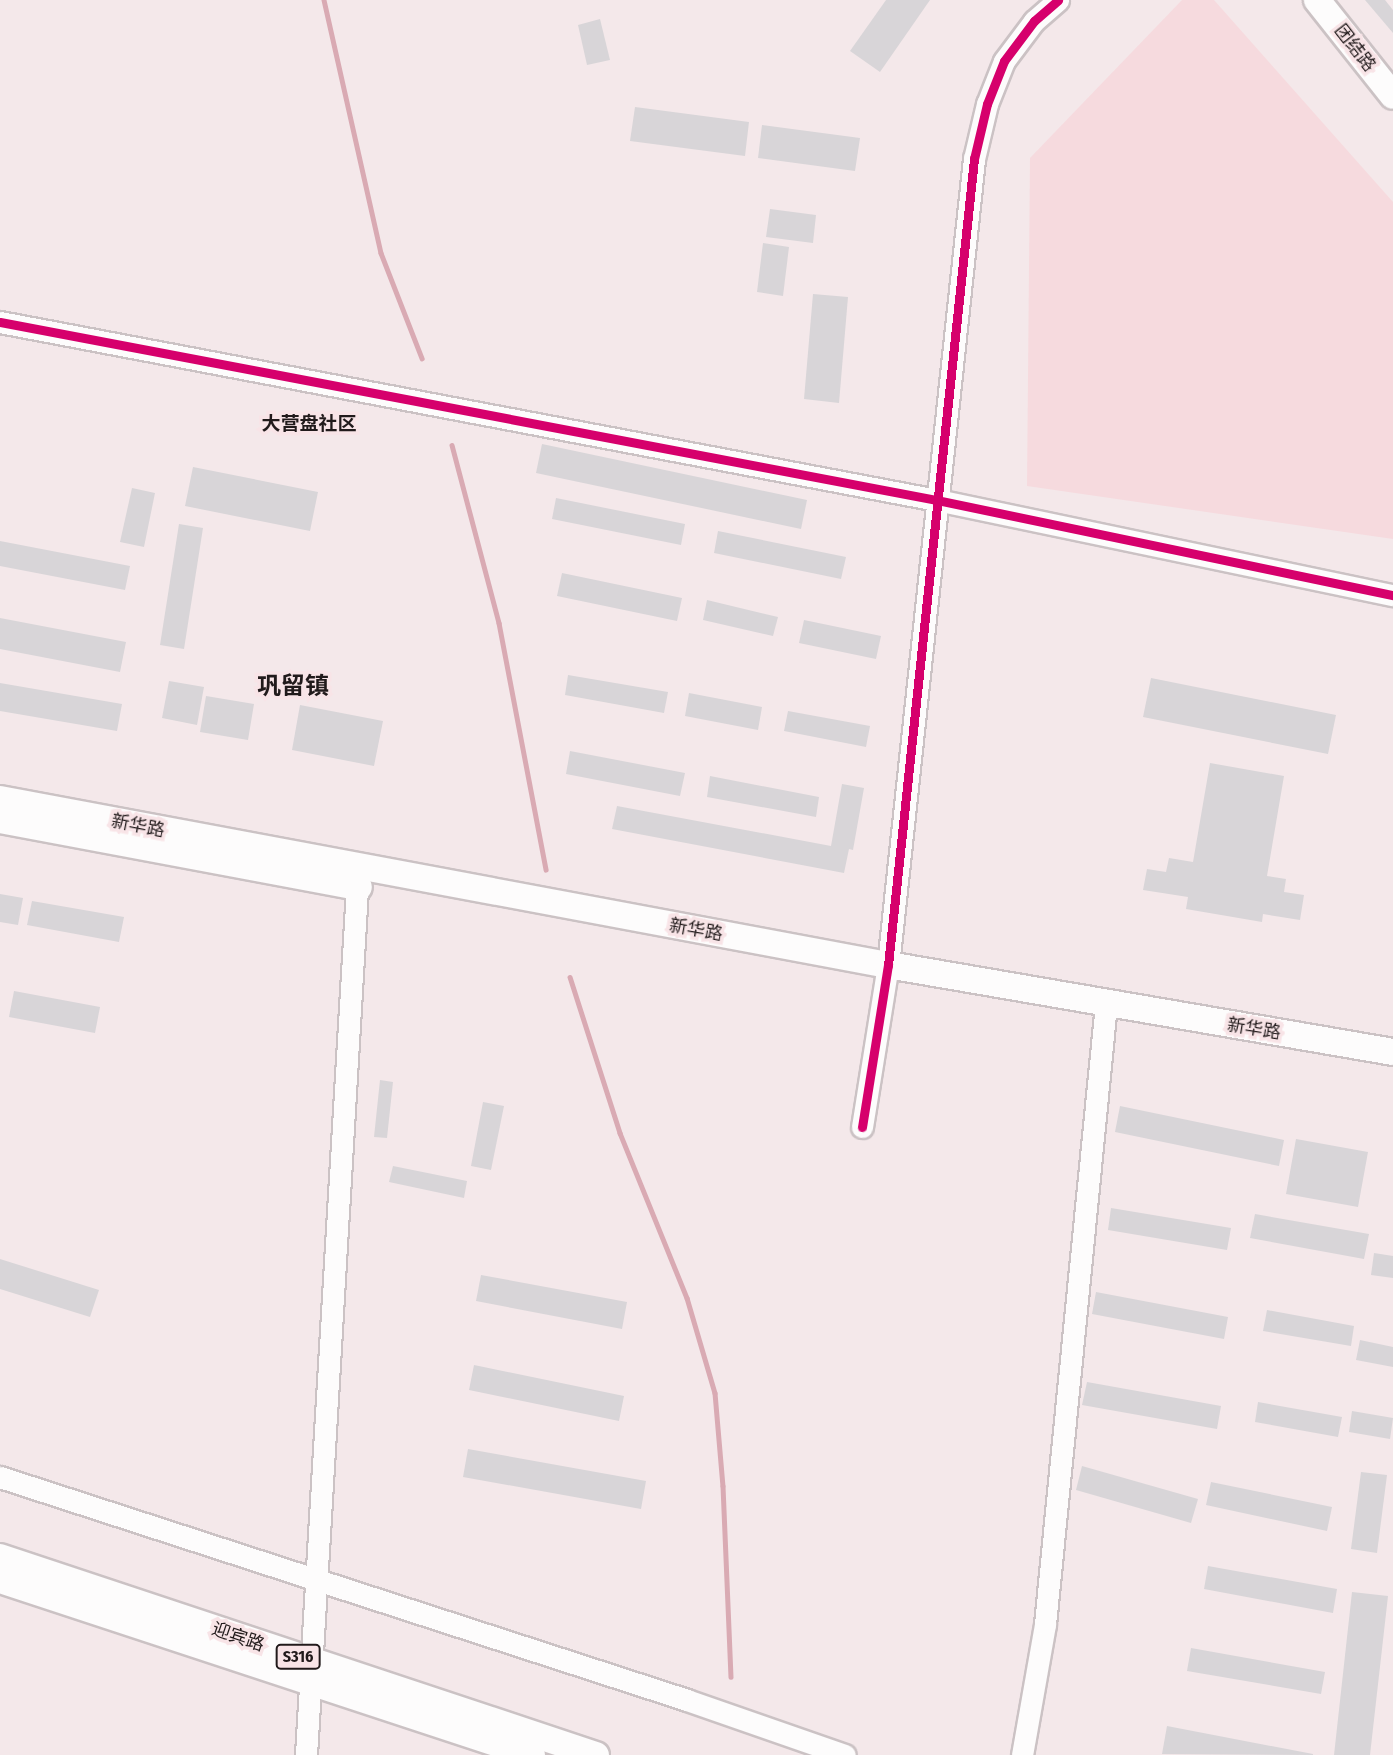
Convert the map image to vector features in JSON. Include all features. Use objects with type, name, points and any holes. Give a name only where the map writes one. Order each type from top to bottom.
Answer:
[{"type":"main road","name":"团结路","points":[[1317,0],[1393,96]]},
{"type":"main road","name":"新华路","points":[[0,799],[358,877]]},
{"type":"main road","name":"新华路","points":[[0,820],[358,877],[1105,1012],[1393,1070]]},
{"type":"main road","name":"新华路","points":[[1105,1012],[1393,1052]]},
{"type":"main road","name":"迎宾路","points":[[0,1557],[532,1755]]},
{"type":"main road","name":"迎宾路","points":[[0,1580],[596,1755]]},
{"type":"street","points":[[862,1127],[886,973],[976,148],[987,104],[1004,61],[1034,21],[1058,0]]},
{"type":"street","points":[[0,322],[937,500],[1393,595]]},
{"type":"street","points":[[306,1755],[358,877]]},
{"type":"street","points":[[1022,1755],[1045,1624],[1105,1012]]},
{"type":"street","points":[[0,1478],[688,1700],[845,1755]]},
{"type":"shaded area","points":[[1182,0],[1214,0],[1393,202],[1393,539],[1027,486],[1030,158]]},
{"type":"building","points":[[886,0],[930,0],[880,72],[850,51]]},
{"type":"building","points":[[1365,0],[1385,0],[1393,10],[1393,33]]},
{"type":"building","points":[[600,19],[610,60],[587,65],[578,25]]},
{"type":"building","points":[[635,107],[749,122],[745,156],[630,141]]},
{"type":"building","points":[[762,125],[860,138],[855,171],[758,158]]},
{"type":"building","points":[[770,209],[816,215],[813,243],[766,237]]},
{"type":"building","points":[[763,243],[789,247],[783,296],[757,292]]},
{"type":"building","points":[[813,294],[848,297],[839,403],[804,399]]},
{"type":"building","points":[[542,444],[807,500],[801,529],[536,473]]},
{"type":"building","points":[[193,467],[318,492],[310,531],[185,506]]},
{"type":"building","points":[[132,488],[155,493],[144,547],[120,542]]},
{"type":"building","points":[[556,498],[685,524],[681,545],[552,519]]},
{"type":"building","points":[[179,524],[203,528],[184,649],[160,645]]},
{"type":"building","points":[[718,531],[846,557],[841,579],[714,553]]},
{"type":"building","points":[[0,541],[130,566],[125,590],[0,566]]},
{"type":"building","points":[[562,573],[682,598],[677,621],[557,596]]},
{"type":"building","points":[[707,600],[778,617],[773,636],[703,620]]},
{"type":"building","points":[[0,618],[126,642],[120,672],[0,649]]},
{"type":"building","points":[[804,620],[881,636],[876,659],[799,643]]},
{"type":"building","points":[[568,675],[668,692],[664,713],[565,695]]},
{"type":"building","points":[[1151,678],[1336,715],[1328,754],[1143,717]]},
{"type":"building","points":[[169,681],[204,687],[197,725],[162,718]]},
{"type":"building","points":[[0,683],[122,704],[117,731],[0,711]]},
{"type":"building","points":[[689,693],[762,707],[758,730],[685,716]]},
{"type":"building","points":[[206,696],[254,704],[248,740],[200,732]]},
{"type":"building","points":[[300,705],[383,721],[374,766],[292,750]]},
{"type":"building","points":[[788,711],[870,726],[866,747],[784,731]]},
{"type":"building","points":[[570,751],[685,773],[680,796],[566,774]]},
{"type":"building","points":[[1210,763],[1284,776],[1267,876],[1286,879],[1284,892],[1304,895],[1300,920],[1263,914],[1262,922],[1186,909],[1188,897],[1143,890],[1147,869],[1166,872],[1169,858],[1193,862]]},
{"type":"building","points":[[710,776],[819,797],[816,817],[707,797]]},
{"type":"building","points":[[842,784],[864,788],[853,850],[849,849],[844,873],[612,829],[617,806],[831,846]]},
{"type":"building","points":[[0,894],[23,898],[18,925],[0,922]]},
{"type":"building","points":[[32,901],[124,917],[119,942],[27,925]]},
{"type":"building","points":[[14,991],[100,1007],[95,1033],[9,1017]]},
{"type":"building","points":[[380,1080],[393,1082],[387,1138],[374,1137]]},
{"type":"building","points":[[483,1102],[504,1106],[491,1170],[471,1166]]},
{"type":"building","points":[[1120,1106],[1284,1140],[1279,1166],[1115,1132]]},
{"type":"building","points":[[1296,1139],[1368,1152],[1358,1207],[1286,1194]]},
{"type":"building","points":[[393,1166],[467,1181],[464,1198],[389,1182]]},
{"type":"building","points":[[1111,1208],[1231,1228],[1227,1250],[1108,1230]]},
{"type":"building","points":[[1255,1214],[1369,1234],[1364,1259],[1250,1238]]},
{"type":"building","points":[[1374,1253],[1393,1256],[1393,1278],[1371,1275]]},
{"type":"building","points":[[0,1259],[99,1290],[90,1317],[0,1289]]},
{"type":"building","points":[[481,1275],[627,1302],[622,1329],[476,1301]]},
{"type":"building","points":[[1096,1292],[1228,1317],[1224,1339],[1092,1314]]},
{"type":"building","points":[[1267,1310],[1354,1326],[1351,1346],[1263,1331]]},
{"type":"building","points":[[1360,1340],[1393,1347],[1393,1367],[1356,1360]]},
{"type":"building","points":[[474,1365],[624,1396],[619,1421],[469,1390]]},
{"type":"building","points":[[1087,1382],[1221,1406],[1217,1429],[1082,1405]]},
{"type":"building","points":[[1258,1402],[1342,1417],[1338,1437],[1255,1422]]},
{"type":"building","points":[[1352,1411],[1393,1418],[1390,1439],[1349,1432]]},
{"type":"building","points":[[468,1449],[646,1481],[641,1509],[463,1477]]},
{"type":"building","points":[[1082,1466],[1198,1499],[1191,1523],[1076,1490]]},
{"type":"building","points":[[1361,1472],[1387,1475],[1377,1553],[1351,1549]]},
{"type":"building","points":[[1211,1482],[1332,1507],[1327,1531],[1206,1505]]},
{"type":"building","points":[[1208,1566],[1337,1589],[1333,1613],[1204,1589]]},
{"type":"building","points":[[1352,1592],[1388,1596],[1370,1755],[1334,1755]]},
{"type":"building","points":[[1191,1648],[1325,1672],[1321,1694],[1187,1671]]},
{"type":"building","points":[[1167,1726],[1313,1754],[1313,1755],[1162,1754]]},
{"type":"waterway","points":[[324,0],[381,253],[422,358]]},
{"type":"waterway","points":[[452,445],[499,623],[546,870]]},
{"type":"waterway","points":[[570,977],[620,1133],[687,1298],[715,1393],[723,1486],[731,1677]]},
{"type":"cycle path","points":[[862,1127],[888,965],[974,159],[987,104],[1004,61],[1034,21],[1058,0]]},
{"type":"cycle path","points":[[0,322],[937,500],[1393,595]]},
{"type":"district","name":"大营盘社区","points":[[309,424]]},
{"type":"district","name":"巩留镇","points":[[293,687]]}]
